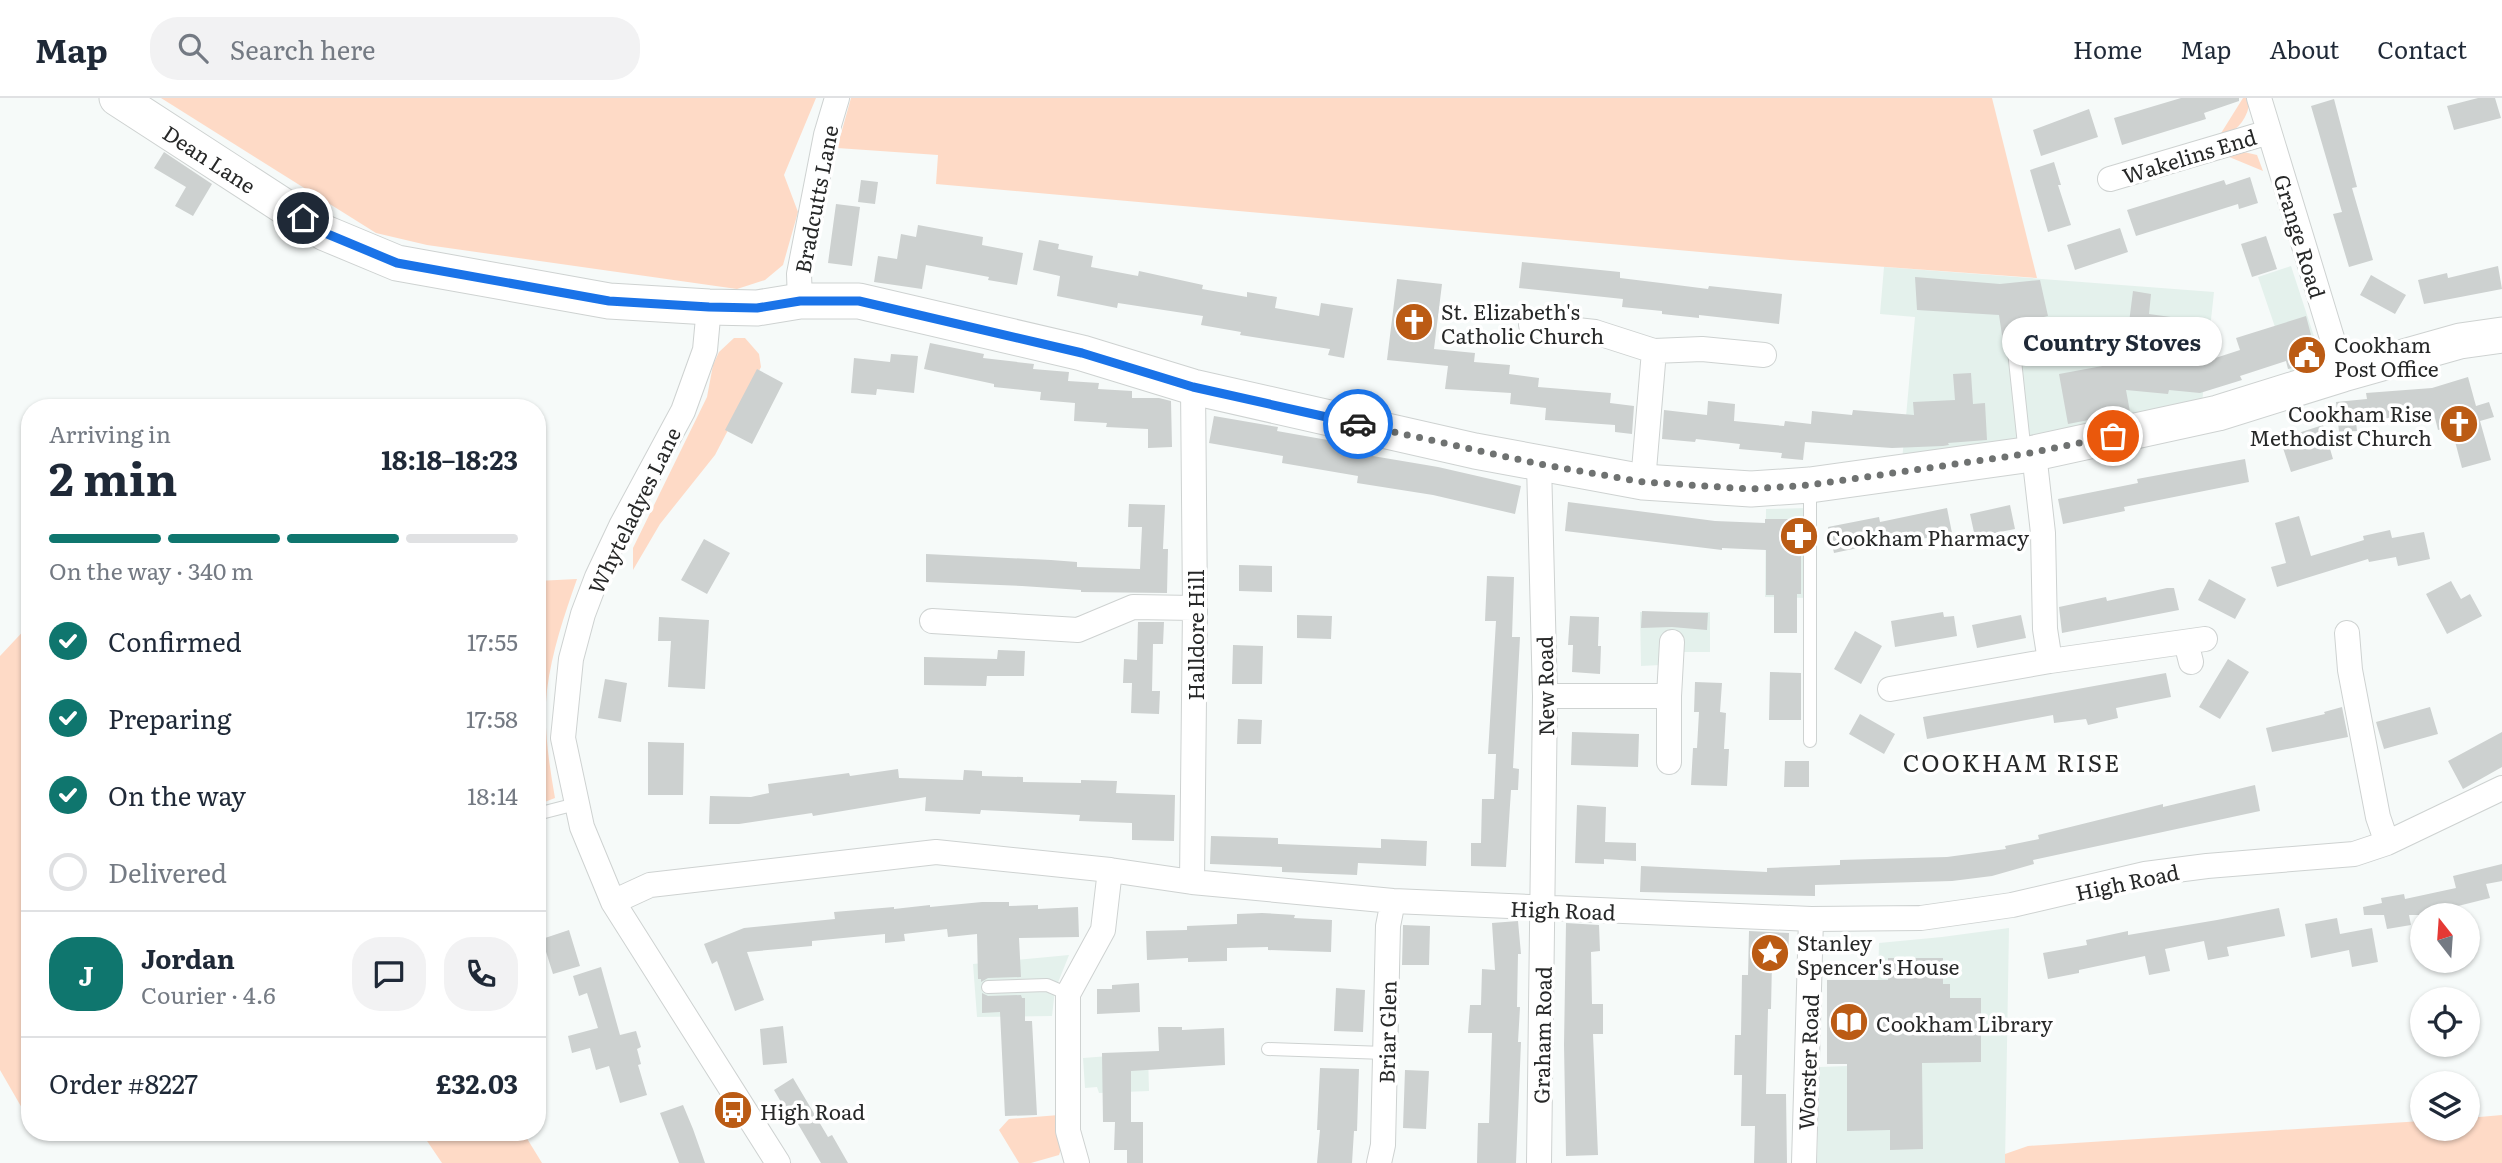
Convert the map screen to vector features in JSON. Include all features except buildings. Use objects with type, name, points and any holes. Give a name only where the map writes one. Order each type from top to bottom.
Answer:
[{"type":"street","name":"Dean Lane","points":[[117,98],[325,233],[397,263],[609,301],[757,308],[800,301],[859,301],[1082,353],[1193,387],[1539,464],[1643,482],[1751,489],[1810,485],[2029,454],[2218,413],[2460,341],[2502,335]]},
{"type":"street","name":"Bradcutts Lane","points":[[800,301],[799,274],[826,135],[837,98]]},
{"type":"street","name":"Grange Road","points":[[2259,98],[2343,374]]},
{"type":"street","name":"Wakelins End","points":[[2110,179],[2269,132]]},
{"type":"street","name":"Whyteladyes Lane","points":[[709,307],[705,349],[683,411],[597,577],[583,614],[571,659],[563,738],[582,827],[613,902],[778,1163]]},
{"type":"street","points":[[1531,325],[1595,332],[1654,351],[1702,349],[1764,355]]},
{"type":"street","points":[[1643,482],[1654,351]]},
{"type":"street","name":"Halldore Hill","points":[[1192,882],[1195,608],[1193,387]]},
{"type":"street","points":[[2029,454],[2043,533],[2045,629],[2050,661]]},
{"type":"street","name":"New Road","points":[[1539,464],[1545,696],[1543,908]]},
{"type":"street","points":[[932,621],[1078,630],[1133,607],[1195,608]]},
{"type":"street","points":[[2347,633],[2350,670],[2378,817],[2387,843]]},
{"type":"street","points":[[1670,762],[1672,642]]},
{"type":"street","points":[[1899,681],[2050,661],[2194,648]]},
{"type":"street","points":[[1545,696],[1669,696]]},
{"type":"street","name":"High Road","points":[[613,902],[650,885],[936,852],[1110,870],[1192,882],[1394,901],[1811,919],[1921,918],[2012,905],[2145,874],[2354,854],[2387,843],[2502,788]]},
{"type":"street","points":[[1077,1163],[1068,1131],[1068,994],[1103,930],[1110,870]]},
{"type":"street","name":"Briar Glen","points":[[1379,1163],[1383,1145],[1388,926],[1394,901]]},
{"type":"street","name":"Graham Road","points":[[1539,1163],[1543,908]]},
{"type":"street","name":"Worster Road","points":[[1804,1163],[1811,919]]},
{"type":"lane","points":[[2014,351],[2029,454]]},
{"type":"lane","points":[[1810,485],[1810,741]]},
{"type":"lane","points":[[546,812],[576,804]]},
{"type":"lane","points":[[988,987],[1047,985],[1068,994]]},
{"type":"lane","points":[[1268,1049],[1385,1053]]},
{"type":"shaded area","points":[[161,98],[816,98],[784,175],[798,212],[783,265],[765,280],[737,289],[427,245],[376,233]]},
{"type":"shaded area","points":[[851,98],[1992,98],[2037,278],[1790,260],[936,184],[938,155],[837,148]]},
{"type":"shaded area","points":[[2243,98],[2246,98],[2249,106],[2242,122],[2234,130],[2218,138]]},
{"type":"shaded area","points":[[2235,150],[2257,155],[2263,171],[2222,154]]},
{"type":"shaded area","points":[[2291,266],[2324,367],[2292,377],[2258,277]]},
{"type":"shaded area","points":[[1884,267],[2214,292],[2202,403],[1902,461],[1915,317],[1880,314]]},
{"type":"shaded area","points":[[734,338],[745,338],[759,354],[761,367],[715,455],[660,524],[633,570],[633,548],[707,397],[713,365],[719,352]]},
{"type":"shaded area","points":[[1809,508],[1808,598],[1765,597],[1766,509]]},
{"type":"shaded area","points":[[577,579],[555,647],[546,704],[546,581]]},
{"type":"shaded area","points":[[1640,612],[1710,612],[1710,652],[1680,652],[1680,664],[1641,666]]},
{"type":"shaded area","points":[[21,634],[21,1106],[0,1070],[0,656]]},
{"type":"shaded area","points":[[546,731],[549,758],[555,798],[546,802]]},
{"type":"shaded area","points":[[2009,928],[2005,1163],[1817,1163],[1820,1067],[1876,1065],[1879,943]]},
{"type":"shaded area","points":[[1069,955],[1055,990],[1052,1016],[977,1017],[973,964]]},
{"type":"shaded area","points":[[1148,1053],[1149,1091],[1099,1093],[1097,1087],[1085,1088],[1083,1058]]},
{"type":"shaded area","points":[[1059,1115],[1062,1146],[1059,1155],[1031,1163],[1019,1163],[999,1130],[1009,1119]]},
{"type":"shaded area","points":[[2502,1115],[2502,1163],[2005,1163],[2005,1154],[2028,1146],[2410,1122],[2410,1141],[2480,1141],[2480,1117]]},
{"type":"shaded area","points":[[427,1141],[529,1141],[542,1163],[442,1163]]},
{"type":"way so far","points":[[1358,424],[1475,451],[1643,482],[1751,489],[1810,485],[2025,454],[2113,436]]},
{"type":"place","name":"St. Elizabeth's Catholic Church","points":[[1414,322]]},
{"type":"place","name":"Cookham Post Office","points":[[2307,355]]},
{"type":"place","name":"Cookham Rise Methodist Church","points":[[2459,424]]},
{"type":"place","name":"Country Stoves","points":[[2113,436]]},
{"type":"place","name":"Cookham Pharmacy","points":[[1799,536]]},
{"type":"place","name":"Stanley Spencer's House","points":[[1770,953]]},
{"type":"place","name":"Cookham Library","points":[[1849,1022]]},
{"type":"place","name":"High Road","points":[[733,1110]]},
{"type":"district","name":"COOKHAM RISE","points":[[2012,761]]},
{"type":"route","points":[[303,218],[325,233],[397,263],[609,301],[757,308],[800,301],[859,301],[1082,353],[1193,387],[1358,424]]}]
